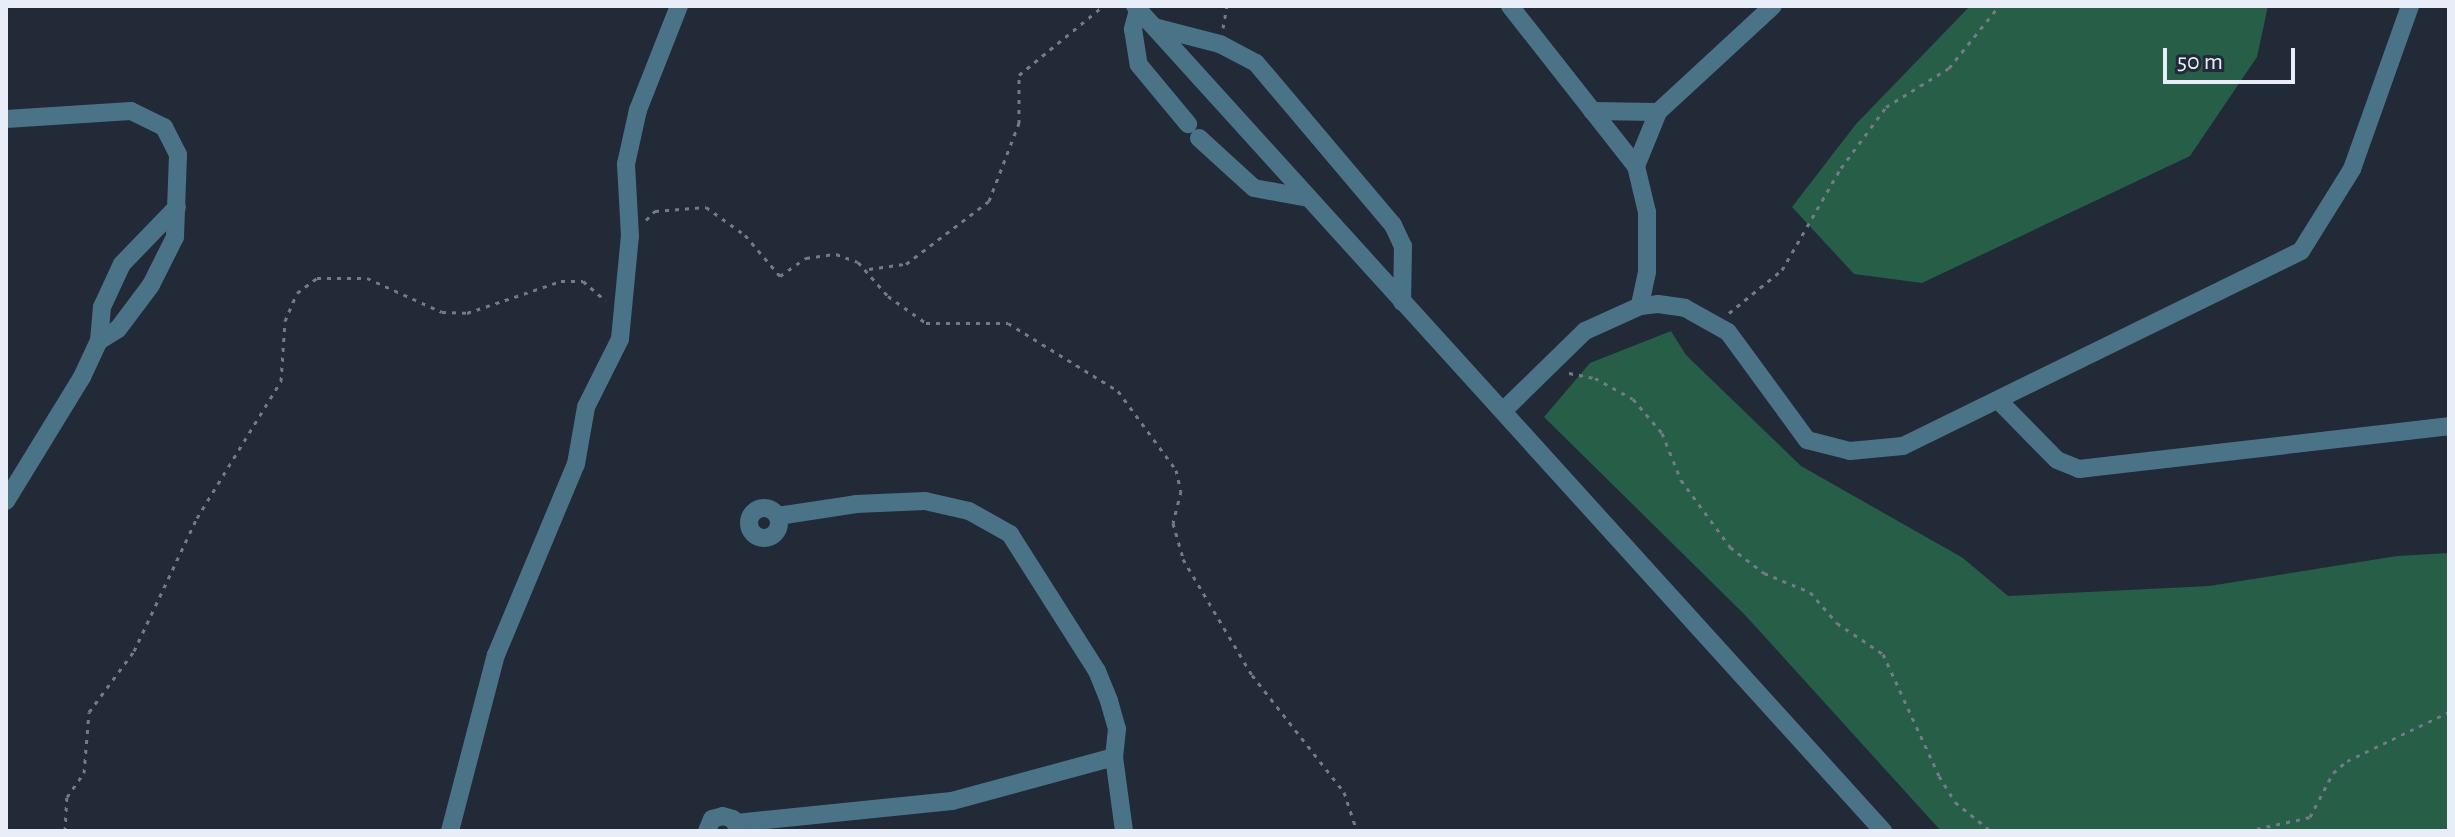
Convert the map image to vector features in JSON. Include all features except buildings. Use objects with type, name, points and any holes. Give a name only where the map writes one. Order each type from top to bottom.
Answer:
[{"type":"street","points":[[450,831],[496,655],[576,464],[586,407],[620,339],[630,236],[624,207],[626,164],[638,110],[679,6]]},
{"type":"street","points":[[1510,6],[1636,166],[1647,212],[1647,272],[1640,306]]},
{"type":"street","points":[[1636,166],[1658,112],[1773,6]]},
{"type":"street","points":[[1503,411],[1549,360],[1585,331],[1640,306],[1685,308],[1728,332],[1755,365],[1779,408],[1807,440],[1850,451],[1903,446],[2000,402],[2301,251],[2352,169],[2410,6]]},
{"type":"street","points":[[1137,8],[1883,831]]},
{"type":"street","points":[[1137,8],[1133,29],[1139,65],[1194,131],[1254,188],[1308,198]]},
{"type":"street","points":[[1154,27],[1220,44],[1256,63],[1393,225],[1403,246],[1402,302]]},
{"type":"street","points":[[6,119],[131,111],[164,127],[178,155],[175,237],[151,285],[118,329],[99,341]]},
{"type":"street","points":[[1592,111],[1658,112]]},
{"type":"street","points":[[6,501],[99,341],[102,307],[122,264],[177,207]]},
{"type":"street","points":[[2000,402],[2057,460],[2079,469],[2449,426]]},
{"type":"street","points":[[778,516],[856,504],[925,501],[969,511],[1010,534],[1097,671],[1117,729],[1114,757],[1124,831]]},
{"type":"street","points":[[707,831],[717,817],[738,827],[952,801],[1114,757]]},
{"type":"path","points":[[869,269],[906,264],[989,201],[1019,123],[1019,75],[1103,6]]},
{"type":"path","points":[[1714,324],[1782,270],[1833,181],[1886,107],[1949,68],[1999,6]]},
{"type":"path","points":[[630,236],[655,211],[706,207],[745,235],[780,276],[806,258],[836,254],[869,269],[888,296],[926,323],[1008,323],[1118,391],[1176,470],[1181,491],[1173,523],[1183,559],[1252,675],[1344,792],[1357,831]]},
{"type":"path","points":[[65,831],[67,797],[84,773],[89,712],[134,651],[197,518],[281,381],[285,321],[297,293],[317,278],[367,278],[442,312],[467,313],[561,281],[583,281],[623,317]]},
{"type":"path","points":[[1549,360],[1561,371],[1595,378],[1633,399],[1662,433],[1681,480],[1730,547],[1764,573],[1803,587],[1837,623],[1883,654],[1939,776],[1955,802],[1991,831]]},
{"type":"path","points":[[2247,831],[2310,817],[2333,773],[2347,761],[2449,712]]},
{"type":"green space","points":[[1970,6],[2268,6],[2257,57],[2190,156],[1922,283],[1854,274],[1792,207],[1856,124]]},
{"type":"green space","points":[[1671,331],[1686,355],[1801,466],[1963,558],[2008,596],[2209,586],[2397,556],[2449,553],[2449,831],[1941,831],[1745,615],[1544,417],[1590,363]]}]
